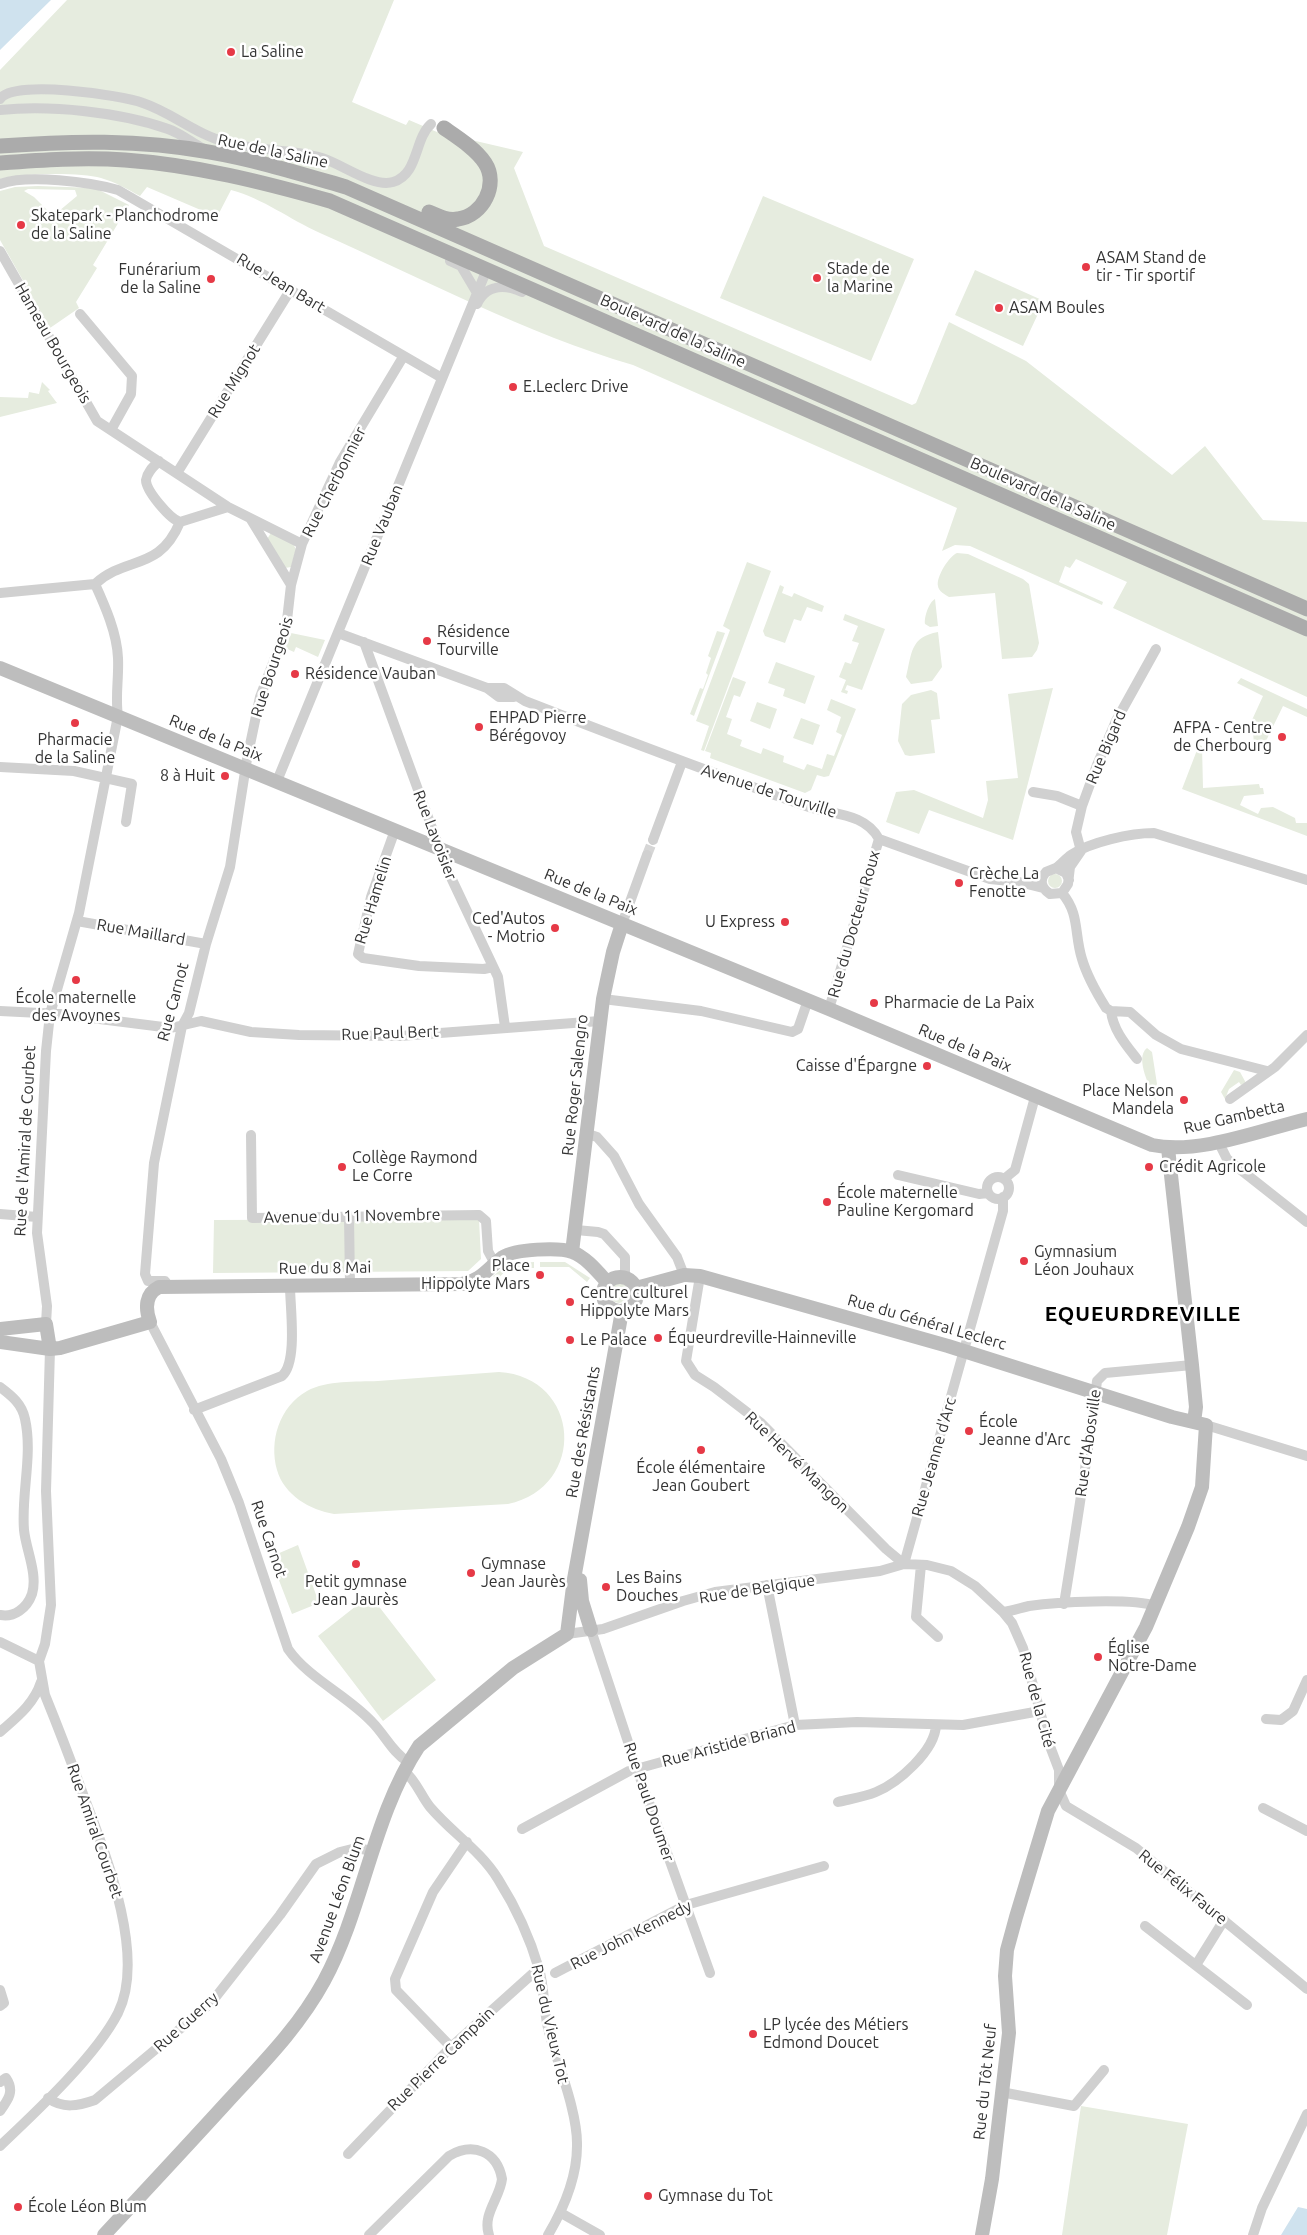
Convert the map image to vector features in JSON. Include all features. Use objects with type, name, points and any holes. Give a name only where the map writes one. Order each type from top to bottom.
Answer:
[{"type":"main road","points":[[262,163],[329,172],[444,218],[457,220],[471,215],[482,204],[490,185],[490,176],[484,161],[438,126]]},
{"type":"main road","name":"Boulevard de la Saline","points":[[0,146],[63,141],[122,143],[207,152],[262,163],[346,187],[1307,609]]},
{"type":"main road","name":"Boulevard de la Saline","points":[[0,163],[52,159],[125,160],[200,169],[271,184],[321,199],[487,269],[1307,629]]},
{"type":"street","name":"Rue de la Saline","points":[[0,100],[10,91],[29,89],[72,91],[138,101],[194,130],[222,141],[318,157],[375,182],[386,183],[396,181],[407,172],[438,126]]},
{"type":"street","name":"Rue de la Saline","points":[[0,110],[53,109],[114,116],[170,129],[207,152]]},
{"type":"street","name":"Rue Jean Bart","points":[[0,184],[22,180],[95,183],[118,190],[442,378]]},
{"type":"street","points":[[372,219],[413,246],[458,264],[468,275],[477,293]]},
{"type":"street","name":"Hameau Bourgeois","points":[[0,251],[97,421],[177,473]]},
{"type":"street","name":"Rue Vauban","points":[[277,782],[487,269]]},
{"type":"street","points":[[470,312],[476,308],[480,298],[488,291],[498,287],[510,288],[610,331],[654,342]]},
{"type":"street","name":"Rue Mignot","points":[[177,473],[291,289]]},
{"type":"street","points":[[80,314],[132,376],[131,394],[111,430]]},
{"type":"street","name":"Rue Cherbonnier","points":[[292,585],[302,544],[340,462],[403,357]]},
{"type":"street","points":[[159,461],[148,476],[147,486],[169,516],[180,522],[228,507]]},
{"type":"street","points":[[177,473],[228,507],[302,544]]},
{"type":"street","points":[[249,517],[292,585]]},
{"type":"street","points":[[0,592],[95,584],[107,576],[142,562],[163,550],[174,537],[180,522]]},
{"type":"street","name":"Rue de l'Amiral de Courbet","points":[[39,1661],[46,1644],[51,1605],[46,1491],[50,1349],[46,1324],[47,1306],[38,1250],[37,1217],[50,1014],[76,921],[118,716],[116,702],[118,658],[115,642],[95,584]]},
{"type":"street","name":"Rue Bourgeois","points":[[245,768],[260,697],[286,629],[292,585]]},
{"type":"street","name":"Avenue de Tourville","points":[[338,633],[487,688],[499,697],[514,697],[682,762],[814,809],[845,815],[869,825],[879,838],[990,879],[1019,882],[1043,888]]},
{"type":"street","name":"Rue Lavoisier","points":[[364,642],[438,848],[500,983],[505,1027]]},
{"type":"street","name":"Rue Bigard","points":[[1081,851],[1076,832],[1082,806],[1116,721],[1156,649]]},
{"type":"street","name":"Rue de la Paix","points":[[0,668],[808,1000],[1035,1097],[1152,1145],[1168,1148]]},
{"type":"street","points":[[653,840],[682,762]]},
{"type":"street","points":[[0,767],[74,771],[132,784],[126,822]]},
{"type":"street","name":"Rue Carnot","points":[[169,1287],[165,1282],[148,1281],[145,1274],[154,1163],[182,1026],[189,1013],[206,944],[233,851],[245,768]]},
{"type":"street","points":[[1033,792],[1057,796],[1082,806]]},
{"type":"street","name":"Rue Hamelin","points":[[396,830],[371,897],[358,954],[363,958],[419,966],[493,968]]},
{"type":"street","points":[[1056,868],[1071,854],[1124,836],[1154,833],[1307,880]]},
{"type":"street","name":"Rue du Docteur Roux","points":[[829,1009],[879,838]]},
{"type":"street","points":[[1069,880],[1066,873],[1056,868],[1049,869],[1043,874],[1043,888],[1050,894],[1062,893],[1067,887],[1069,880],[1070,867],[1081,851]]},
{"type":"street","points":[[622,924],[647,855]]},
{"type":"street","name":"Avenue de Tourville","points":[[1019,882],[1043,874]]},
{"type":"street","points":[[1062,893],[1073,908],[1080,951],[1087,973],[1102,1002],[1110,1011],[1112,1021],[1137,1059]]},
{"type":"street","name":"Rue Maillard","points":[[76,921],[206,944]]},
{"type":"street","name":"Rue Roger Salengro","points":[[572,1252],[588,1134],[603,999],[613,952],[622,924]]},
{"type":"street","points":[[603,999],[701,1011],[792,1032],[798,1029],[808,1000]]},
{"type":"street","name":"Rue Paul Bert","points":[[0,1011],[50,1014],[171,1028],[201,1021],[251,1032],[400,1036],[600,1021]]},
{"type":"street","points":[[1110,1011],[1130,1012],[1156,1034],[1181,1050],[1267,1071]]},
{"type":"street","points":[[1230,1099],[1275,1067],[1307,1035]]},
{"type":"street","points":[[1004,1179],[1015,1170],[1035,1097]]},
{"type":"street","name":"Rue Gambetta","points":[[1168,1148],[1218,1141],[1307,1119]]},
{"type":"street","points":[[588,1134],[597,1138],[610,1151],[639,1204],[677,1257],[684,1275]]},
{"type":"street","name":"Avenue du 11 Novembre","points":[[251,1135],[252,1218],[479,1215],[486,1221],[488,1251],[495,1264]]},
{"type":"street","points":[[1218,1141],[1226,1159],[1307,1222]]},
{"type":"street","name":"Rue du Tôt Neuf","points":[[982,2235],[992,2179],[1009,2033],[1005,1976],[1007,1950],[1044,1820],[1156,1606],[1188,1528],[1202,1487],[1200,1423],[1196,1407],[1168,1148]]},
{"type":"street","points":[[898,1175],[979,1194],[988,1193]]},
{"type":"street","points":[[997,1177],[1004,1179],[1009,1188],[1003,1197],[993,1198],[988,1193],[987,1186],[990,1179],[997,1177]]},
{"type":"street","name":"Rue Jeanne d'Arc","points":[[904,1564],[1003,1210],[1003,1197]]},
{"type":"street","points":[[0,1214],[37,1217]]},
{"type":"street","points":[[349,1216],[350,1286]]},
{"type":"street","points":[[576,1230],[604,1234],[624,1257],[625,1278]]},
{"type":"street","points":[[495,1264],[505,1256],[516,1252],[572,1252],[589,1264],[607,1282]]},
{"type":"street","name":"Rue du 8 Mai","points":[[151,1292],[159,1287],[462,1284],[474,1281],[495,1264]]},
{"type":"street","name":"Rue du Général Leclerc","points":[[636,1288],[684,1275],[700,1276],[964,1351],[1200,1423]]},
{"type":"street","name":"Rue Hervé Mangon","points":[[700,1276],[686,1361],[695,1376],[714,1387],[761,1424],[886,1549],[904,1564]]},
{"type":"street","points":[[616,1278],[625,1278],[636,1288],[634,1303],[622,1311],[610,1309],[603,1299],[604,1288],[607,1282],[616,1278]]},
{"type":"street","points":[[194,1410],[282,1376],[287,1372],[291,1358],[290,1286]]},
{"type":"street","name":"Rue Carnot","points":[[151,1292],[147,1308],[150,1322],[221,1459],[239,1503],[288,1649],[301,1664],[372,1722],[406,1766]]},
{"type":"street","name":"Rue des Résistants","points":[[567,1634],[574,1579],[622,1311]]},
{"type":"street","points":[[0,1342],[50,1349],[150,1322]]},
{"type":"street","points":[[0,1329],[46,1324]]},
{"type":"street","name":"Rue d'Abosville","points":[[1064,1604],[1087,1447],[1097,1393],[1097,1381],[1105,1373],[1192,1365]]},
{"type":"street","points":[[0,1387],[15,1398],[25,1419],[24,1531],[33,1585],[29,1601],[24,1607],[8,1616],[0,1615]]},
{"type":"street","points":[[1200,1423],[1307,1456]]},
{"type":"street","name":"Rue des Résistants","points":[[579,1559],[582,1601],[591,1630]]},
{"type":"street","name":"Rue de Belgique","points":[[567,1634],[603,1629],[715,1592],[880,1571],[904,1564],[938,1567],[965,1579],[1003,1612]]},
{"type":"street","points":[[921,1565],[916,1617],[938,1637]]},
{"type":"street","points":[[767,1585],[795,1725]]},
{"type":"street","points":[[1003,1612],[1031,1606],[1134,1601],[1156,1606]]},
{"type":"street","name":"Rue de la Cité","points":[[1003,1612],[1018,1636],[1059,1770],[1059,1790]]},
{"type":"street","name":"Rue Paul Doumer","points":[[591,1630],[637,1769],[710,1973]]},
{"type":"street","name":"Avenue Léon Blum","points":[[104,2235],[275,2050],[308,2010],[340,1946],[373,1851],[406,1766],[425,1739],[532,1654],[567,1634]]},
{"type":"street","points":[[0,1642],[39,1661]]},
{"type":"street","name":"Rue Amiral Courbet","points":[[39,1661],[41,1681],[116,1885],[126,1951],[124,1997],[118,2012],[108,2030],[90,2053],[48,2098]]},
{"type":"street","points":[[1266,1718],[1281,1720],[1293,1711],[1307,1680]]},
{"type":"street","points":[[0,1732],[27,1708],[38,1691],[41,1681]]},
{"type":"street","name":"Rue Aristide Briand","points":[[522,1829],[629,1771],[795,1725],[856,1722],[963,1725],[1040,1711]]},
{"type":"street","points":[[838,1802],[874,1793],[891,1785],[905,1774],[925,1750],[936,1730],[936,1725]]},
{"type":"street","name":"Rue du Vieux Tot","points":[[406,1766],[430,1808],[467,1842],[487,1864],[502,1886],[518,1916],[539,1968],[546,2021],[574,2121],[578,2145],[576,2167],[561,2213],[548,2235]]},
{"type":"street","name":"Rue Félix Faure","points":[[1059,1790],[1063,1802],[1071,1811],[1136,1848],[1307,1989]]},
{"type":"street","points":[[1263,1808],[1307,1831]]},
{"type":"street","points":[[451,2047],[396,1990],[395,1979],[433,1892],[467,1842]]},
{"type":"street","name":"Rue Guerry","points":[[48,2098],[57,2105],[72,2106],[95,2100],[211,2003],[280,1915],[316,1864],[340,1852],[356,1848],[373,1851]]},
{"type":"street","name":"Rue John Kennedy","points":[[555,1973],[686,1905],[824,1866]]},
{"type":"street","points":[[1196,1965],[1224,1920]]},
{"type":"street","points":[[1145,1926],[1247,2005]]},
{"type":"street","name":"Rue Pierre Campain","points":[[348,2154],[451,2047],[539,1968]]},
{"type":"street","points":[[0,1990],[4,2004],[0,2006]]},
{"type":"street","points":[[1001,2092],[1074,2106],[1104,2070]]},
{"type":"street","points":[[0,2082],[6,2078],[11,2090],[10,2097],[0,2111]]},
{"type":"street","points":[[0,2146],[48,2098]]},
{"type":"street","points":[[1253,2235],[1262,2208],[1307,2114]]},
{"type":"street","points":[[369,2235],[449,2156],[458,2150],[476,2148],[490,2155],[496,2161],[502,2178],[488,2216],[487,2226],[489,2235]]},
{"type":"street","points":[[561,2213],[600,2235]]},
{"type":"shaded area","points":[[67,0],[394,0],[352,102],[406,125],[409,120],[437,132],[523,152],[514,168],[544,246],[912,405],[916,403],[949,322],[1026,361],[1172,475],[1205,446],[1263,520],[1307,522],[1307,697],[1113,608],[1127,582],[1076,559],[1070,568],[1065,566],[1059,582],[1103,602],[1102,605],[970,546],[955,545],[942,551],[957,508],[633,365],[554,338],[475,304],[320,233],[243,194],[231,190],[217,217],[147,187],[140,196],[121,186],[91,176],[36,174],[0,179],[0,70]]},
{"type":"shaded area","points":[[15,187],[95,188],[129,205],[93,265],[97,268],[76,302],[79,308],[50,328],[0,240],[0,191]],"holes":[[[28,189],[75,190],[77,196],[53,216],[34,197],[24,191]]]},
{"type":"shaded area","name":"Stade de la Marine","points":[[763,196],[914,259],[871,361],[720,298]]},
{"type":"shaded area","name":"ASAM Boules","points":[[975,270],[1044,301],[1023,346],[955,315]]},
{"type":"shaded area","points":[[42,382],[50,390],[48,391],[57,403],[0,417],[0,397],[28,398],[29,392],[39,394]]},
{"type":"shaded area","points":[[271,533],[293,544],[296,549],[291,567],[285,568],[267,539]]},
{"type":"shaded area","points":[[957,553],[968,554],[1023,579],[1029,584],[1039,643],[1032,657],[1002,659],[995,593],[949,597],[939,590],[938,582],[941,572],[950,558]]},
{"type":"shaded area","points":[[747,562],[771,571],[704,751],[701,750],[709,726],[696,721],[730,630],[723,626]]},
{"type":"shaded area","points":[[780,585],[784,587],[782,593],[792,597],[794,593],[824,606],[822,612],[807,607],[801,621],[794,619],[785,643],[765,636],[763,631]]},
{"type":"shaded area","points":[[935,599],[938,626],[930,627],[925,624],[925,618],[929,606]]},
{"type":"shaded area","points":[[845,614],[885,629],[862,690],[847,685],[845,690],[848,691],[847,694],[841,692],[846,680],[839,677],[845,662],[851,664],[859,643],[852,641],[858,626],[843,620]]},
{"type":"shaded area","points":[[717,631],[725,633],[694,716],[690,714],[700,688],[703,689],[708,675],[706,673],[711,658],[708,656]]},
{"type":"shaded area","points":[[938,632],[942,667],[932,681],[911,684],[906,677],[914,647],[922,638]]},
{"type":"shaded area","points":[[291,633],[325,640],[318,657],[296,647],[294,652],[285,648]]},
{"type":"shaded area","points":[[776,662],[815,676],[805,704],[783,696],[785,689],[768,683]]},
{"type":"shaded area","points":[[733,677],[746,682],[740,697],[734,695],[726,717],[732,719],[727,734],[742,740],[740,746],[761,754],[763,748],[784,756],[783,762],[804,770],[807,764],[822,769],[827,754],[834,756],[842,735],[836,732],[841,717],[827,710],[831,699],[856,709],[829,776],[817,775],[811,790],[805,793],[710,758],[711,753],[705,751]]},
{"type":"shaded area","points":[[1241,678],[1307,709],[1307,717],[1283,706],[1265,743],[1254,744],[1252,720],[1263,696],[1237,683]]},
{"type":"shaded area","points":[[1053,688],[1013,840],[929,810],[919,834],[886,822],[896,792],[914,790],[983,818],[988,800],[986,781],[1018,778],[1008,694]]},
{"type":"shaded area","points":[[931,690],[937,693],[940,719],[931,720],[935,753],[905,755],[898,741],[902,704],[911,695]]},
{"type":"shaded area","points":[[757,702],[777,709],[770,729],[750,721]]},
{"type":"shaded area","points":[[801,718],[820,725],[813,745],[793,738]]},
{"type":"shaded area","points":[[1199,745],[1202,746],[1203,788],[1259,784],[1260,788],[1263,788],[1264,794],[1244,796],[1240,805],[1258,814],[1261,808],[1273,807],[1295,818],[1296,823],[1307,823],[1307,836],[1182,789]]},
{"type":"shaded area","points":[[1052,874],[1058,874],[1062,881],[1058,888],[1052,888],[1048,884],[1048,878]]},
{"type":"shaded area","points":[[1147,1048],[1152,1052],[1157,1084],[1154,1090],[1156,1102],[1143,1066],[1143,1053]]},
{"type":"shaded area","points":[[1234,1070],[1240,1072],[1246,1083],[1241,1085],[1239,1082],[1229,1089],[1225,1099],[1221,1092]]},
{"type":"shaded area","points":[[479,1219],[481,1259],[468,1271],[213,1273],[214,1220]]},
{"type":"shaded area","points":[[534,1262],[534,1268],[508,1268],[497,1280],[493,1276],[508,1264]]},
{"type":"shaded area","points":[[540,1262],[565,1262],[590,1278],[587,1282],[569,1267],[540,1267]]},
{"type":"shaded area","points":[[615,1283],[623,1283],[629,1289],[629,1297],[623,1303],[615,1303],[609,1297],[609,1289]]},
{"type":"shaded area","points":[[499,1372],[526,1378],[546,1392],[559,1411],[564,1434],[562,1456],[552,1477],[534,1494],[508,1504],[334,1514],[316,1509],[299,1500],[285,1487],[280,1479],[274,1448],[278,1426],[289,1406],[297,1398],[315,1387],[342,1382]]},
{"type":"shaded area","points":[[298,1545],[319,1603],[292,1614],[270,1557]]},
{"type":"shaded area","points":[[370,1595],[436,1680],[383,1721],[318,1636]]},
{"type":"shaded area","points":[[1081,2106],[1188,2124],[1167,2235],[1062,2235]]},
{"type":"water","points":[[0,0],[51,0],[0,50]]},
{"type":"water","points":[[1298,2207],[1307,2209],[1307,2235],[1281,2235]]},
{"type":"tunnel","points":[[647,855],[653,840]]},
{"type":"place","name":"La Saline","points":[[231,52]]},
{"type":"place","name":"Skatepark - Planchodrome de la Saline","points":[[21,225]]},
{"type":"place","name":"ASAM Stand de tir - Tir sportif","points":[[1086,267]]},
{"type":"place","name":"Stade de la Marine","points":[[817,278]]},
{"type":"place","name":"Funérarium de la Saline","points":[[211,279]]},
{"type":"place","name":"ASAM Boules","points":[[999,308]]},
{"type":"place","name":"E.Leclerc Drive","points":[[513,387]]},
{"type":"place","name":"Résidence Tourville","points":[[427,641]]},
{"type":"place","name":"Résidence Vauban","points":[[295,674]]},
{"type":"place","name":"Pharmacie de la Saline","points":[[75,723]]},
{"type":"place","name":"EHPAD Pierre Bérégovoy","points":[[479,727]]},
{"type":"place","name":"AFPA - Centre de Cherbourg","points":[[1282,737]]},
{"type":"place","name":"8 à Huit","points":[[225,776]]},
{"type":"place","name":"Crèche La Fenotte","points":[[959,883]]},
{"type":"place","name":"U Express","points":[[785,922]]},
{"type":"place","name":"Ced'Autos - Motrio","points":[[555,928]]},
{"type":"place","name":"École maternelle des Avoynes","points":[[76,980]]},
{"type":"place","name":"Pharmacie de La Paix","points":[[874,1003]]},
{"type":"place","name":"Caisse d'Épargne","points":[[927,1066]]},
{"type":"place","name":"Place Nelson Mandela","points":[[1184,1100]]},
{"type":"place","name":"Collège Raymond Le Corre","points":[[342,1167]]},
{"type":"place","name":"Crédit Agricole","points":[[1149,1167]]},
{"type":"place","name":"École maternelle Pauline Kergomard","points":[[827,1202]]},
{"type":"place","name":"Gymnasium Léon Jouhaux","points":[[1024,1261]]},
{"type":"place","name":"Place Hippolyte Mars","points":[[540,1275]]},
{"type":"place","name":"Centre culturel Hippolyte Mars","points":[[570,1302]]},
{"type":"place","name":"Équeurdreville-Hainneville","points":[[658,1338]]},
{"type":"place","name":"Le Palace","points":[[570,1340]]},
{"type":"place","name":"École Jeanne d'Arc","points":[[969,1431]]},
{"type":"place","name":"École élémentaire Jean Goubert","points":[[701,1450]]},
{"type":"place","name":"Petit gymnase Jean Jaurès","points":[[356,1564]]},
{"type":"place","name":"Gymnase Jean Jaurès","points":[[471,1573]]},
{"type":"place","name":"Les Bains Douches","points":[[606,1587]]},
{"type":"place","name":"Église Notre-Dame","points":[[1098,1657]]},
{"type":"place","name":"LP lycée des Métiers Edmond Doucet","points":[[753,2034]]},
{"type":"place","name":"Gymnase du Tot","points":[[648,2196]]},
{"type":"place","name":"École Léon Blum","points":[[18,2207]]},
{"type":"district","name":"EQUEURDREVILLE","points":[[1143,1314]]}]
